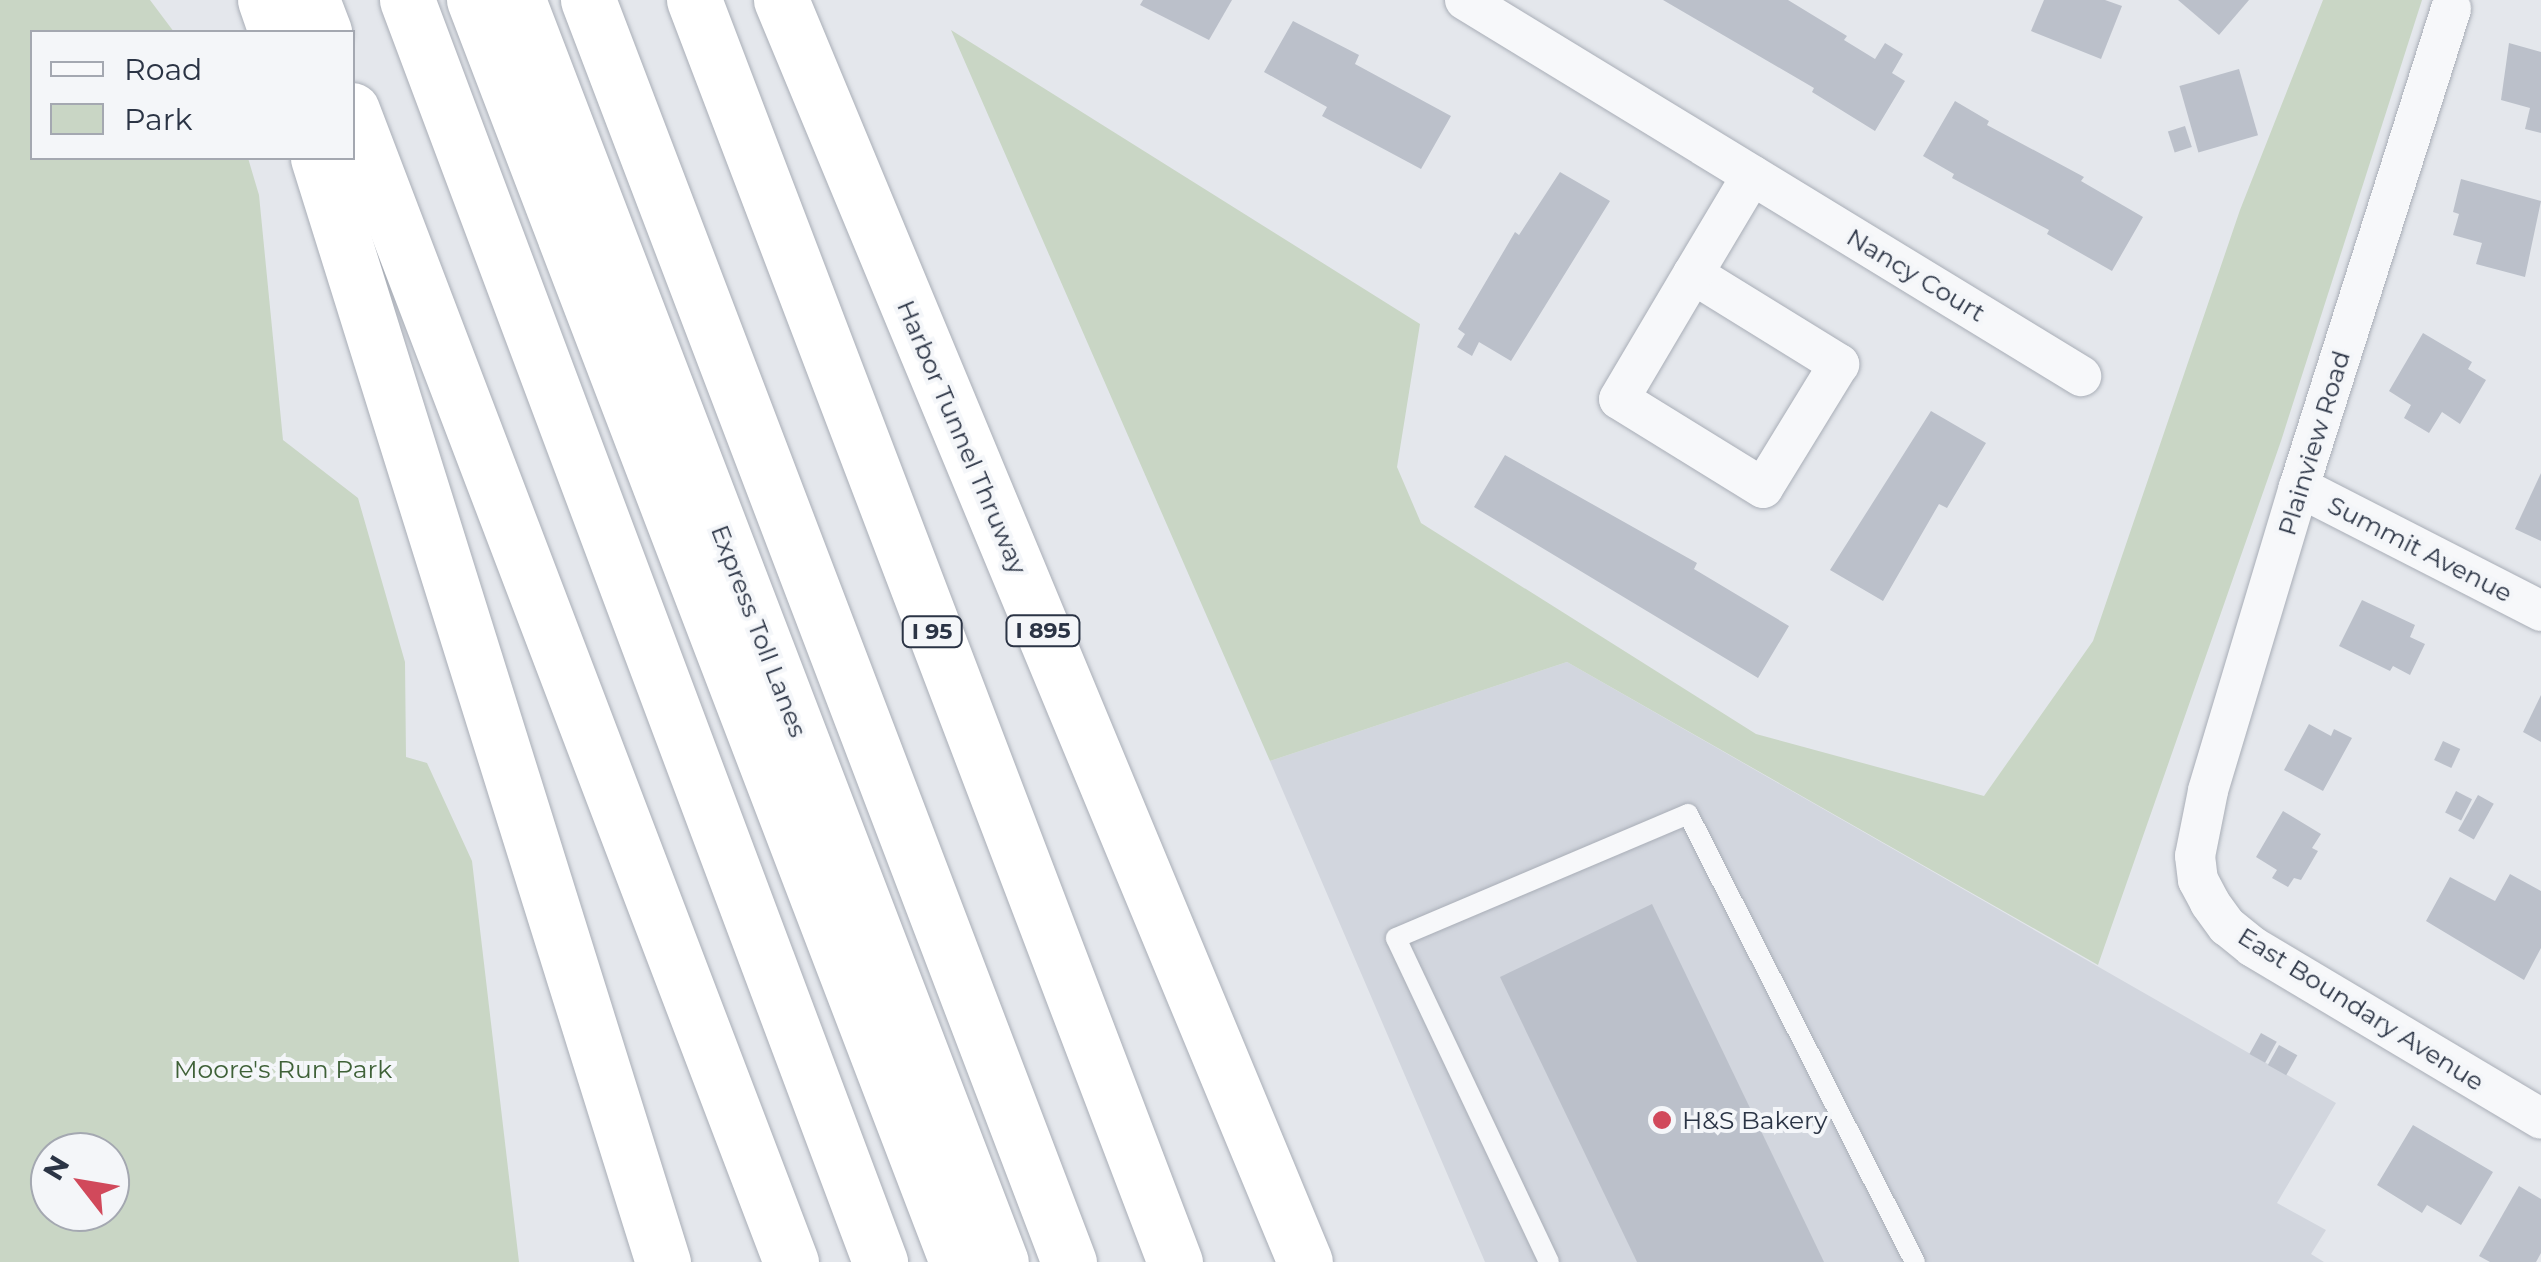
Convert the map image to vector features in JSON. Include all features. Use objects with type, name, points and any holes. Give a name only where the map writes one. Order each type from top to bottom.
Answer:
[{"type":"highway","points":[[265,0],[275,30]]},
{"type":"highway","points":[[312,0],[323,30]]},
{"type":"highway","points":[[407,0],[880,1262]]},
{"type":"highway","name":"Express Toll Lanes","points":[[474,0],[957,1262]]},
{"type":"highway","name":"Express Toll Lanes","points":[[518,0],[1001,1262]]},
{"type":"highway","points":[[588,0],[1069,1262]]},
{"type":"highway","name":"I 95","points":[[694,0],[1174,1262]]},
{"type":"highway","name":"Harbor Tunnel Thruway","points":[[780,0],[1305,1262]]},
{"type":"highway","points":[[355,118],[791,1262]]},
{"type":"highway","points":[[319,160],[663,1262]]},
{"type":"street","name":"Nancy Court","points":[[1489,6],[1752,175],[2081,376]]},
{"type":"street","name":"Plainview Road","points":[[2198,880],[2196,856],[2203,809],[2299,488],[2451,9]]},
{"type":"street","points":[[1693,274],[1839,364],[1763,488],[1619,399],[1693,274],[1752,175]]},
{"type":"street","name":"Summit Avenue","points":[[2299,488],[2541,611]]},
{"type":"street","name":"East Boundary Avenue","points":[[2198,880],[2227,926],[2253,947],[2541,1119]]},
{"type":"lane","points":[[1548,1262],[1396,938],[1688,814],[1915,1262]]},
{"type":"shaded area","points":[[1567,662],[2336,1103],[2277,1203],[2326,1230],[2311,1254],[2324,1262],[1485,1262],[1270,761]]},
{"type":"green space","name":"Moore's Run Park","points":[[0,0],[150,0],[172,30],[30,30],[30,160],[249,160],[259,195],[283,440],[358,498],[405,662],[406,757],[427,763],[472,861],[519,1262],[0,1262]]},
{"type":"green space","points":[[2323,0],[2422,0],[2281,441],[2098,965],[1567,662],[1270,761],[951,30],[1420,324],[1397,467],[1421,523],[1756,734],[1984,796],[2093,641],[2240,210]]},
{"type":"building","points":[[1143,0],[1232,0],[1209,40],[1140,5]]},
{"type":"building","points":[[1663,0],[1788,0],[1847,36],[1844,40],[1875,59],[1885,43],[1903,54],[1892,73],[1905,81],[1875,131],[1812,92],[1814,88]]},
{"type":"building","points":[[2044,0],[2105,0],[2122,6],[2101,59],[2031,31]]},
{"type":"building","points":[[2178,0],[2249,0],[2219,35]]},
{"type":"building","points":[[1293,21],[1359,55],[1355,64],[1451,116],[1421,169],[1322,116],[1327,107],[1264,72]]},
{"type":"building","points":[[2509,43],[2541,52],[2541,133],[2525,129],[2530,108],[2501,100]]},
{"type":"building","points":[[2239,69],[2258,135],[2198,152],[2179,86]]},
{"type":"building","points":[[1955,101],[1989,121],[1987,125],[2084,177],[2081,181],[2143,217],[2112,271],[2047,234],[2049,230],[1952,178],[1954,174],[1923,156]]},
{"type":"building","points":[[2185,126],[2192,147],[2175,152],[2168,132]]},
{"type":"building","points":[[1560,172],[1610,201],[1511,361],[1479,342],[1472,356],[1457,347],[1465,334],[1458,329],[1515,232],[1519,235]]},
{"type":"building","points":[[2461,179],[2541,201],[2525,277],[2476,264],[2482,243],[2453,235],[2459,214],[2453,212]]},
{"type":"building","points":[[2423,333],[2472,362],[2468,369],[2486,380],[2460,424],[2442,412],[2429,433],[2404,418],[2411,405],[2389,391]]},
{"type":"building","points":[[1931,411],[1986,443],[1947,508],[1939,504],[1883,601],[1830,570]]},
{"type":"building","points":[[1505,455],[1697,563],[1694,569],[1789,626],[1758,678],[1474,507]]},
{"type":"building","points":[[2541,473],[2541,541],[2515,529]]},
{"type":"building","points":[[2362,600],[2415,625],[2410,637],[2425,644],[2410,675],[2393,666],[2390,671],[2339,646]]},
{"type":"building","points":[[2541,695],[2541,742],[2523,732]]},
{"type":"building","points":[[2309,724],[2331,736],[2334,729],[2352,738],[2323,791],[2284,770]]},
{"type":"building","points":[[2443,741],[2460,749],[2451,768],[2434,760]]},
{"type":"building","points":[[2456,791],[2472,799],[2461,821],[2445,812]]},
{"type":"building","points":[[2478,795],[2494,804],[2474,840],[2458,831]]},
{"type":"building","points":[[2283,811],[2321,834],[2312,848],[2318,851],[2301,880],[2294,878],[2288,887],[2272,878],[2277,870],[2256,857]]},
{"type":"building","points":[[2510,874],[2541,891],[2541,948],[2524,980],[2426,921],[2450,877],[2495,901]]},
{"type":"building","name":"H&S Bakery","points":[[1652,904],[1824,1262],[1637,1262],[1500,977]]},
{"type":"building","points":[[2261,1033],[2277,1042],[2265,1063],[2249,1054]]},
{"type":"building","points":[[2279,1045],[2297,1055],[2286,1075],[2268,1065]]},
{"type":"building","points":[[2413,1125],[2493,1172],[2461,1225],[2427,1205],[2422,1213],[2377,1185]]},
{"type":"building","points":[[2519,1186],[2541,1199],[2541,1253],[2536,1262],[2490,1262],[2479,1256]]},
{"type":"place","name":"H&S Bakery","points":[[1662,1120]]}]
